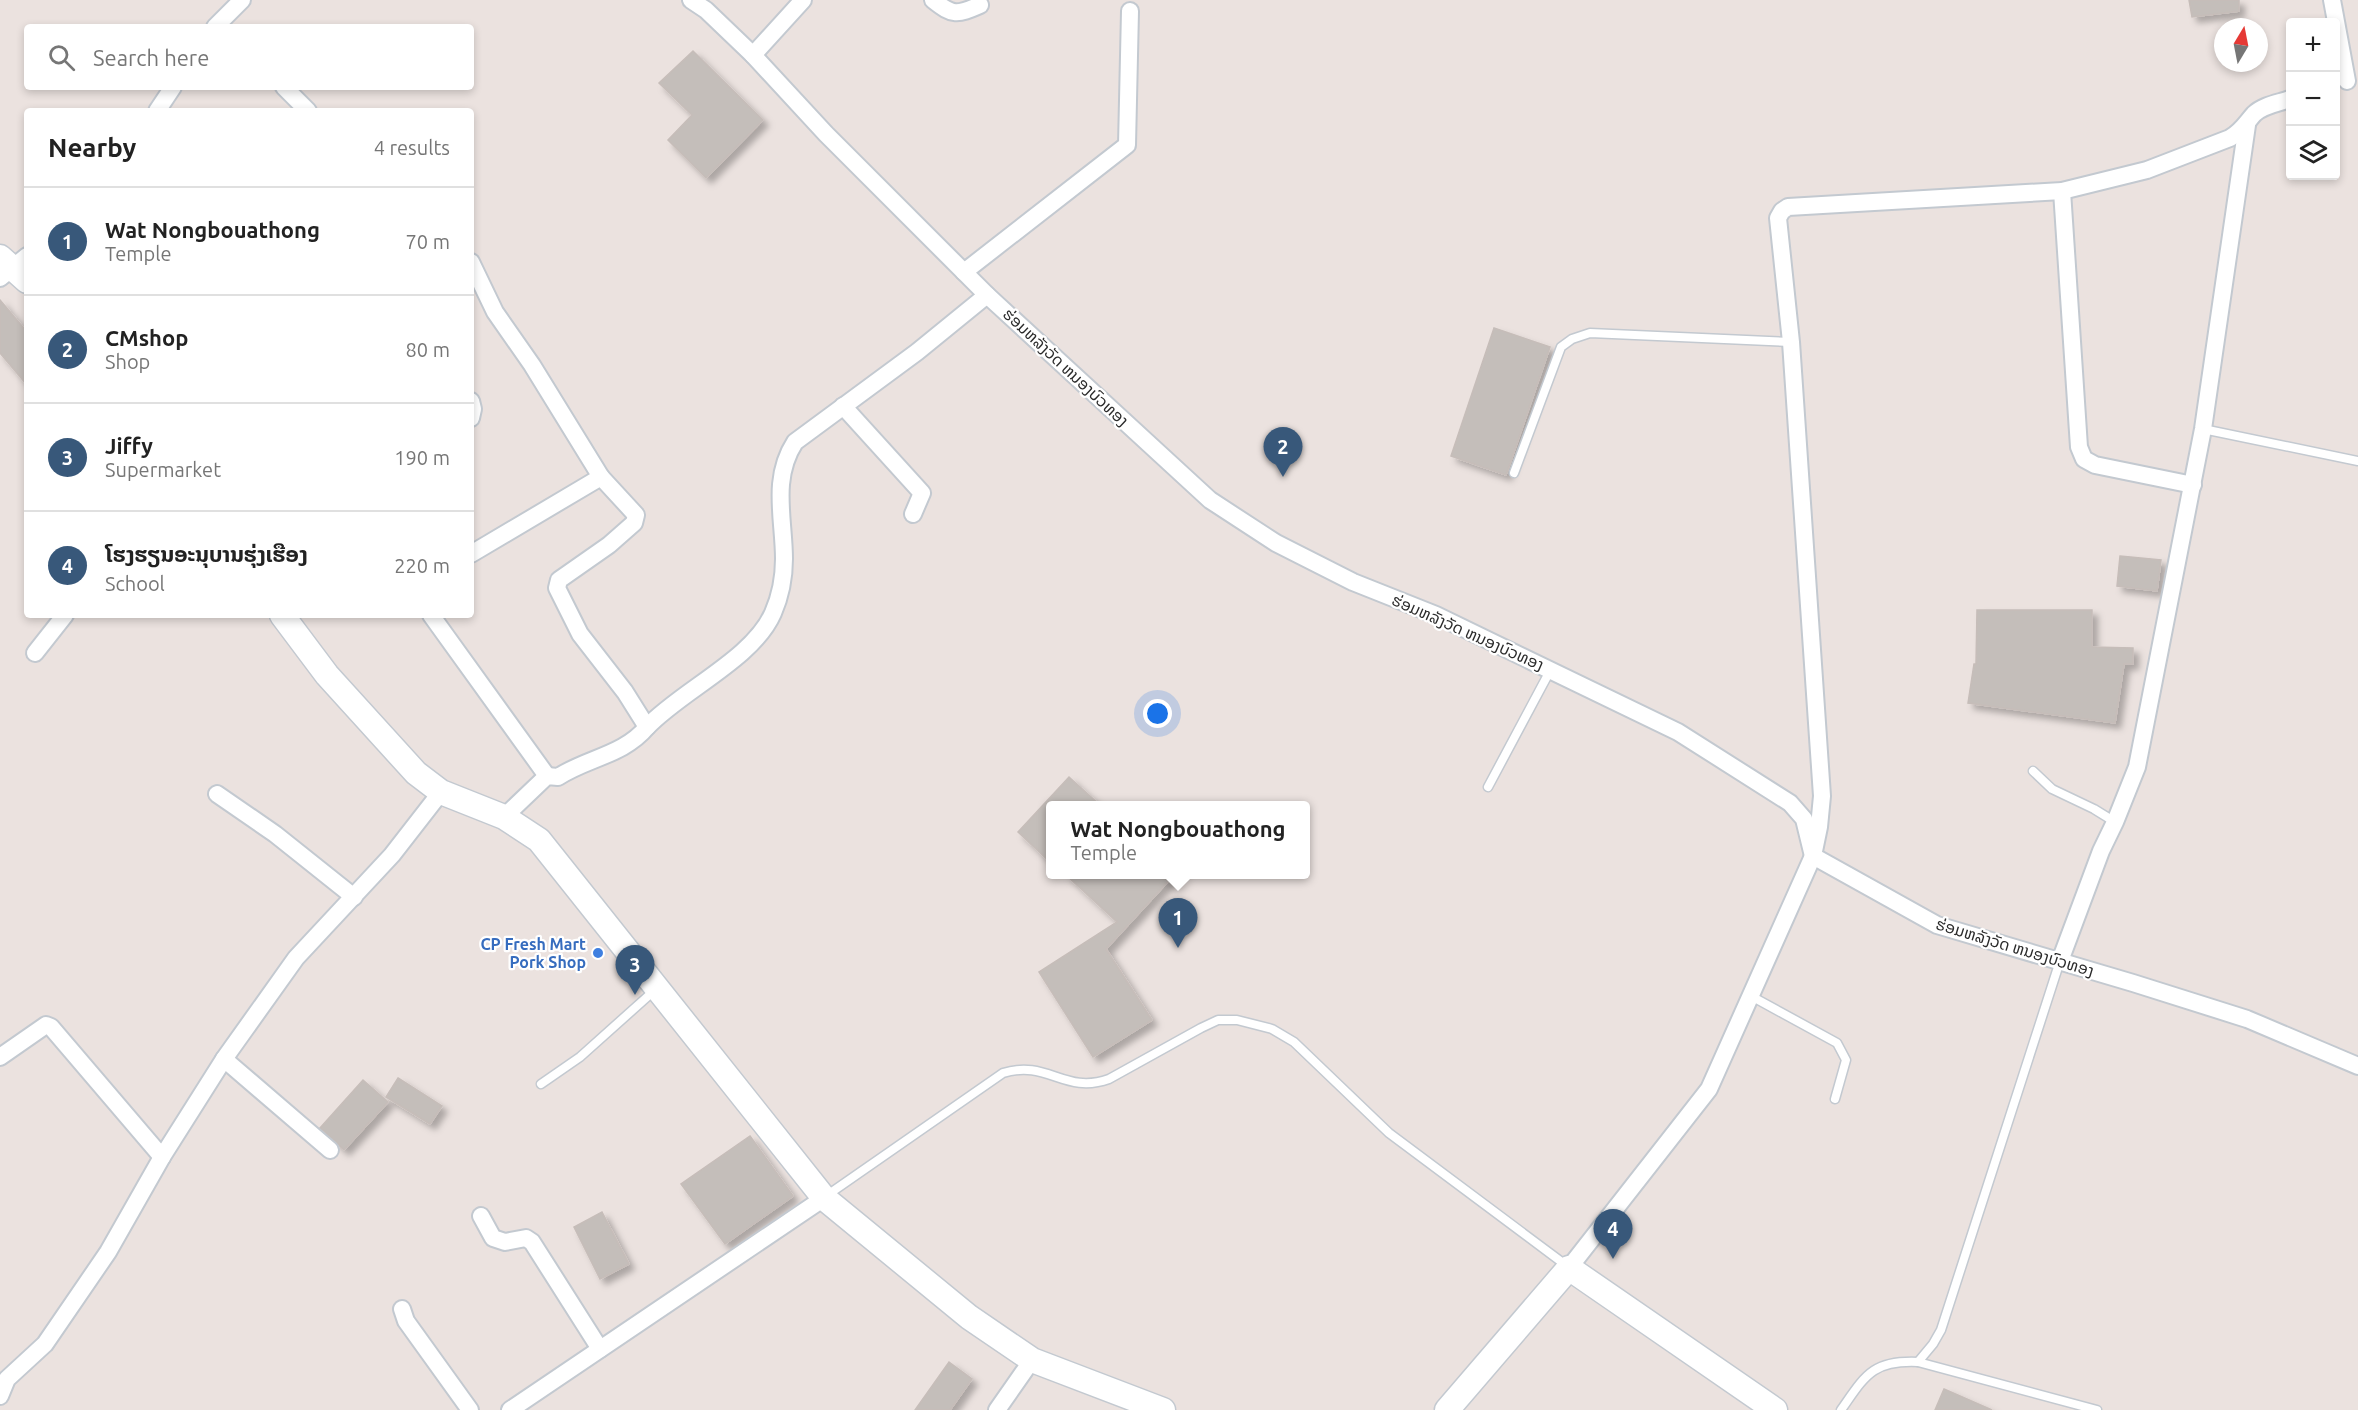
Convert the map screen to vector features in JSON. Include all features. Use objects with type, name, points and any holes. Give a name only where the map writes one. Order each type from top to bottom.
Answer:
[{"type":"street","points":[[218,24],[242,0]]},
{"type":"street","name":"ຮ່ອມຫລັງວັດ ຫນອງບົວທອງ","points":[[690,0],[706,10],[753,55],[826,134],[987,295],[1210,500],[1276,543],[1353,582],[1436,615],[1551,669],[1678,732],[1790,803],[1804,819],[1813,856],[1937,925],[2247,1019],[2358,1066]]},
{"type":"street","points":[[753,55],[803,0]]},
{"type":"street","points":[[933,0],[945,10],[959,14],[980,5]]},
{"type":"street","points":[[2332,0],[2347,82]]},
{"type":"street","points":[[964,272],[1119,153],[1127,144],[1130,11]]},
{"type":"street","points":[[159,108],[171,90]]},
{"type":"street","points":[[287,90],[306,108]]},
{"type":"street","points":[[1447,1410],[1569,1268],[1709,1089],[1813,856],[1822,796],[1791,342],[1778,218],[1782,211],[1788,207],[2062,191],[2147,170],[2230,138],[2247,125],[2254,114],[2263,108],[2286,100]]},
{"type":"street","points":[[2060,961],[2101,851],[2137,767],[2204,429],[2247,125]]},
{"type":"street","points":[[2062,191],[2079,447],[2084,459],[2095,465],[2193,485]]},
{"type":"street","points":[[474,268],[495,312],[532,365],[601,477],[636,515],[634,523],[609,545],[559,580],[557,588],[580,634],[625,692],[647,727]]},
{"type":"street","points":[[504,817],[547,776],[558,777],[625,746],[640,736],[676,700],[749,646],[772,615],[784,572],[780,488],[786,459],[795,442],[917,352],[987,295]]},
{"type":"street","points":[[843,406],[922,493],[913,514]]},
{"type":"street","points":[[474,552],[601,477]]},
{"type":"street","points":[[34,653],[63,618]]},
{"type":"street","points":[[284,618],[327,675],[416,773],[441,792],[504,817],[539,840],[824,1198],[969,1317],[1032,1360],[1163,1410]]},
{"type":"street","points":[[433,618],[547,776]]},
{"type":"street","points":[[0,1395],[7,1379],[45,1344],[108,1252],[162,1157],[224,1059],[296,958],[392,855],[441,792]]},
{"type":"street","points":[[217,794],[275,834],[354,897]]},
{"type":"street","points":[[0,1057],[46,1025],[51,1027],[162,1157]]},
{"type":"street","points":[[224,1059],[330,1150]]},
{"type":"street","points":[[510,1410],[824,1198]]},
{"type":"street","points":[[481,1216],[493,1238],[506,1242],[526,1238],[532,1242],[600,1349]]},
{"type":"street","points":[[1569,1268],[1776,1410]]},
{"type":"street","points":[[402,1309],[406,1321],[470,1410]]},
{"type":"street","points":[[997,1410],[1032,1360]]},
{"type":"lane","points":[[1514,473],[1561,347],[1572,339],[1590,333],[1791,342]]},
{"type":"lane","points":[[2204,429],[2358,461]]},
{"type":"lane","points":[[1488,787],[1551,669]]},
{"type":"lane","points":[[2033,771],[2052,789],[2115,822]]},
{"type":"lane","points":[[1918,1362],[1941,1330],[2060,961]]},
{"type":"lane","points":[[541,1084],[580,1057],[657,989]]},
{"type":"lane","points":[[1751,996],[1837,1043],[1846,1060],[1835,1100]]},
{"type":"lane","points":[[824,1198],[1003,1073],[1019,1068],[1035,1069],[1067,1081],[1094,1085],[1218,1020],[1237,1020],[1272,1029],[1294,1042],[1389,1133],[1569,1268]]},
{"type":"lane","points":[[1841,1410],[1865,1377],[1880,1366],[1899,1361],[1918,1362],[2097,1410]]},
{"type":"building","points":[[2189,0],[2239,0],[2239,11],[2192,17]]},
{"type":"building","points":[[693,51],[763,120],[706,178],[668,140],[692,115],[659,83]]},
{"type":"building","points":[[0,300],[24,328],[24,381],[0,353]]},
{"type":"building","points":[[1494,328],[1550,347],[1506,475],[1451,456]]},
{"type":"building","points":[[2120,556],[2161,560],[2157,591],[2117,586]]},
{"type":"building","points":[[1977,610],[2092,610],[2092,647],[2133,648],[2133,664],[2124,664],[2115,723],[1968,703],[1974,664],[1976,664]]},
{"type":"building","points":[[1069,777],[1095,801],[1047,801]]},
{"type":"building","points":[[1046,802],[1046,858],[1018,832]]},
{"type":"building","points":[[1070,879],[1170,879],[1106,949],[1152,1020],[1093,1057],[1039,972],[1117,922]]},
{"type":"building","points":[[398,1078],[442,1106],[430,1124],[386,1097]]},
{"type":"building","points":[[363,1080],[388,1102],[344,1150],[320,1128]]},
{"type":"building","points":[[750,1136],[793,1196],[725,1244],[681,1184]]},
{"type":"building","points":[[602,1212],[629,1264],[600,1279],[574,1227]]},
{"type":"building","points":[[949,1362],[972,1379],[950,1410],[915,1410]]},
{"type":"building","points":[[1944,1389],[1992,1410],[1935,1410]]},
{"type":"place","name":"CMshop","points":[[1283,477]]},
{"type":"place","name":"Wat Nongbouathong","points":[[1178,948]]},
{"type":"place","name":"CP Fresh Mart Pork Shop","points":[[598,953]]},
{"type":"place","name":"Jiffy","points":[[635,995]]},
{"type":"place","name":"ໂຮງຮຽນອະນຸບານຮຸ່ງເຮືອງ","points":[[1613,1259]]}]
